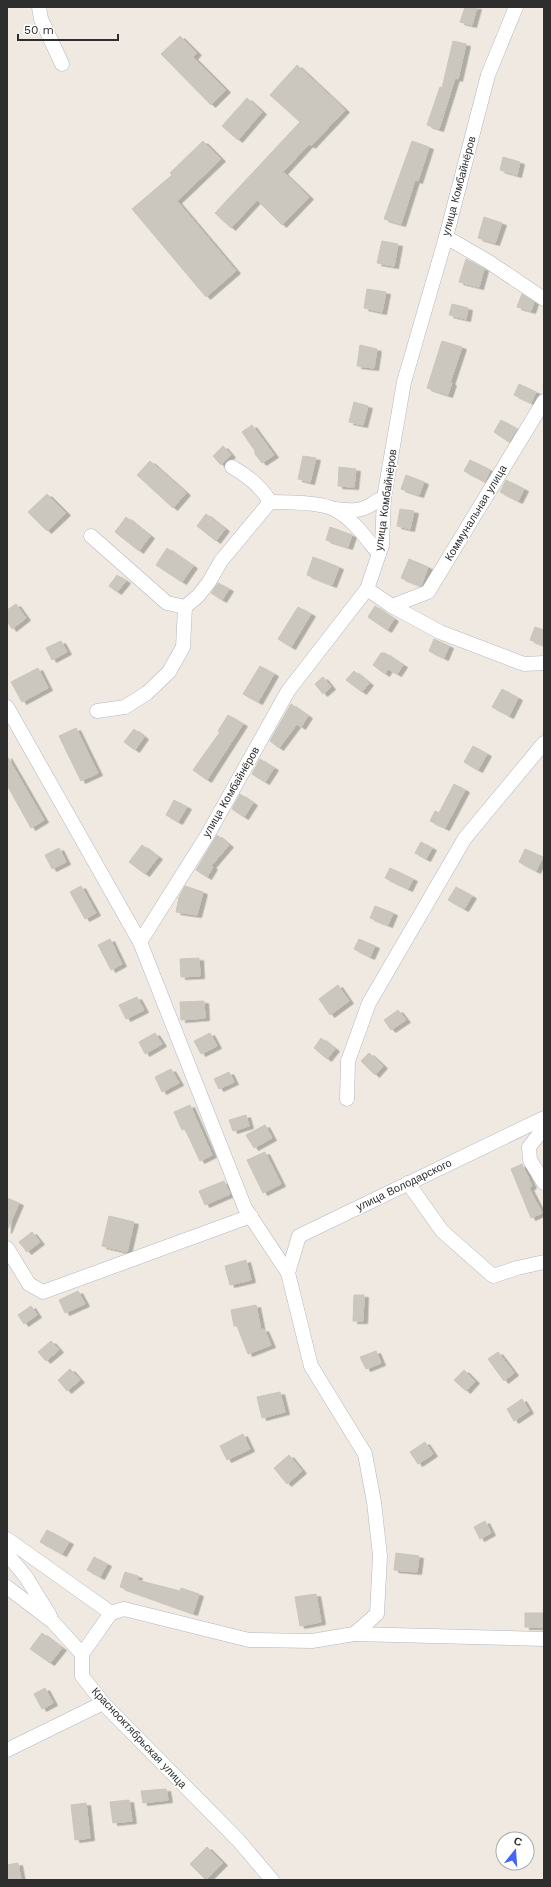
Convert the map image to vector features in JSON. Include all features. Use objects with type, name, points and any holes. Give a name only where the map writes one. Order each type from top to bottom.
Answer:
[{"type":"street","points":[[39,7],[41,19],[62,64]]},
{"type":"street","name":"улица Комбайнёров","points":[[140,942],[208,834],[288,691],[367,589],[382,546],[384,498],[404,382],[446,237],[488,75],[516,7]]},
{"type":"street","points":[[446,237],[489,262],[544,299]]},
{"type":"street","name":"Коммунальная улица","points":[[392,606],[428,592],[544,401]]},
{"type":"street","points":[[232,468],[246,475],[264,490],[270,502]]},
{"type":"street","points":[[270,502],[311,504],[356,511],[366,508],[378,499],[384,498]]},
{"type":"street","points":[[97,711],[125,707],[147,693],[169,672],[183,647],[185,608],[198,596],[209,582],[221,561],[270,502]]},
{"type":"street","points":[[333,508],[349,520],[365,536],[379,554]]},
{"type":"street","points":[[91,536],[167,603],[185,608]]},
{"type":"street","points":[[367,589],[392,606],[440,632],[524,664],[544,663]]},
{"type":"street","points":[[7,707],[140,942],[242,1201],[288,1273],[311,1366],[366,1454],[374,1502],[380,1556],[377,1614],[354,1634]]},
{"type":"street","points":[[348,1099],[348,1061],[369,1003],[465,838],[544,743]]},
{"type":"street","name":"улица Володарского","points":[[288,1273],[299,1236],[544,1118]]},
{"type":"street","points":[[544,1128],[529,1147],[530,1160],[544,1183]]},
{"type":"street","points":[[408,1183],[442,1231],[493,1276],[517,1268],[544,1262]]},
{"type":"street","points":[[7,1248],[29,1284],[43,1292],[251,1216]]},
{"type":"street","points":[[7,1539],[111,1613]]},
{"type":"street","points":[[7,1554],[26,1576],[53,1622]]},
{"type":"street","points":[[7,1587],[53,1622],[82,1654],[111,1613],[124,1609],[249,1640],[312,1641],[354,1634],[544,1639]]},
{"type":"street","name":"Краснооктябрьская улица","points":[[82,1654],[82,1676],[103,1703],[239,1841],[272,1880]]},
{"type":"street","points":[[7,1750],[103,1703]]},
{"type":"building","points":[[465,7],[477,7],[472,25],[460,22]]},
{"type":"building","points":[[180,36],[197,53],[193,57],[226,90],[211,105],[161,54]]},
{"type":"building","points":[[453,41],[466,44],[458,79],[455,78],[439,129],[427,125],[440,87],[442,88]]},
{"type":"building","points":[[297,65],[345,110],[311,146],[309,144],[283,172],[309,197],[282,225],[257,200],[231,228],[215,213],[300,122],[270,95]]},
{"type":"building","points":[[247,98],[262,112],[238,140],[222,126]]},
{"type":"building","points":[[203,141],[221,159],[177,201],[236,271],[206,297],[132,209],[172,175],[170,173]]},
{"type":"building","points":[[412,141],[429,147],[418,181],[415,180],[401,224],[384,219]]},
{"type":"building","points":[[503,157],[520,162],[517,175],[500,170]]},
{"type":"building","points":[[484,217],[502,223],[495,243],[478,238]]},
{"type":"building","points":[[382,241],[398,244],[394,266],[377,263]]},
{"type":"building","points":[[466,259],[484,269],[479,287],[459,282]]},
{"type":"building","points":[[367,289],[386,292],[382,312],[364,308]]},
{"type":"building","points":[[522,294],[534,302],[531,311],[517,307]]},
{"type":"building","points":[[452,304],[468,308],[466,319],[449,315]]},
{"type":"building","points":[[442,341],[462,347],[450,383],[452,383],[448,395],[427,388]]},
{"type":"building","points":[[360,345],[377,349],[374,368],[357,366]]},
{"type":"building","points":[[519,384],[536,392],[531,403],[514,395]]},
{"type":"building","points":[[354,402],[368,406],[363,425],[349,422]]},
{"type":"building","points":[[501,420],[517,429],[509,442],[494,432]]},
{"type":"building","points":[[252,425],[274,455],[262,463],[242,432]]},
{"type":"building","points":[[223,446],[231,455],[221,465],[213,456]]},
{"type":"building","points":[[303,456],[316,458],[310,482],[298,479]]},
{"type":"building","points":[[470,460],[490,470],[485,482],[464,471]]},
{"type":"building","points":[[150,461],[186,493],[173,508],[137,475]]},
{"type":"building","points":[[339,467],[356,469],[354,487],[338,486]]},
{"type":"building","points":[[406,475],[424,482],[419,495],[401,489]]},
{"type":"building","points":[[506,480],[524,489],[518,501],[500,492]]},
{"type":"building","points":[[47,494],[66,513],[47,531],[28,512]]},
{"type":"building","points":[[400,509],[414,511],[410,529],[397,526]]},
{"type":"building","points":[[206,514],[225,529],[216,541],[197,526]]},
{"type":"building","points":[[126,517],[150,536],[139,551],[115,532]]},
{"type":"building","points":[[330,527],[352,535],[348,547],[326,540]]},
{"type":"building","points":[[167,548],[193,566],[182,582],[156,565]]},
{"type":"building","points":[[313,557],[339,567],[332,585],[307,575]]},
{"type":"building","points":[[409,559],[428,567],[421,586],[401,578]]},
{"type":"building","points":[[117,575],[126,581],[117,592],[109,586]]},
{"type":"building","points":[[218,583],[229,589],[222,600],[211,593]]},
{"type":"building","points":[[16,604],[26,618],[12,629],[7,621],[7,610]]},
{"type":"building","points":[[375,606],[394,619],[387,630],[368,617]]},
{"type":"building","points":[[298,607],[311,614],[291,647],[278,639]]},
{"type":"building","points":[[535,627],[544,630],[544,645],[530,640]]},
{"type":"building","points":[[434,639],[449,646],[444,658],[429,651]]},
{"type":"building","points":[[61,641],[67,652],[52,660],[46,648]]},
{"type":"building","points":[[381,653],[385,653],[403,665],[397,674],[388,669],[385,674],[373,665]]},
{"type":"building","points":[[260,666],[274,674],[258,702],[243,694]]},
{"type":"building","points":[[38,668],[48,688],[22,702],[11,682]]},
{"type":"building","points":[[354,671],[369,683],[362,692],[346,680]]},
{"type":"building","points":[[323,677],[331,687],[323,694],[315,684]]},
{"type":"building","points":[[502,689],[518,698],[509,716],[492,707]]},
{"type":"building","points":[[291,704],[308,716],[301,727],[297,724],[279,748],[270,741]]},
{"type":"building","points":[[228,715],[243,724],[207,780],[193,770],[220,732],[218,731]]},
{"type":"building","points":[[76,728],[98,773],[81,781],[59,736]]},
{"type":"building","points":[[134,729],[144,737],[135,750],[124,742]]},
{"type":"building","points":[[473,746],[487,754],[478,770],[464,762]]},
{"type":"building","points":[[7,756],[44,820],[31,828],[7,785]]},
{"type":"building","points":[[260,759],[274,768],[265,782],[252,774]]},
{"type":"building","points":[[454,784],[465,790],[445,828],[430,821],[435,811],[439,813]]},
{"type":"building","points":[[240,794],[253,803],[244,817],[232,809]]},
{"type":"building","points":[[174,800],[187,807],[178,822],[166,815]]},
{"type":"building","points":[[217,835],[229,845],[211,866],[213,867],[207,877],[196,870]]},
{"type":"building","points":[[421,842],[432,848],[426,859],[415,853]]},
{"type":"building","points":[[142,845],[158,857],[145,874],[129,862]]},
{"type":"building","points":[[59,848],[66,862],[52,869],[45,855]]},
{"type":"building","points":[[525,849],[543,857],[536,871],[519,862]]},
{"type":"building","points":[[390,868],[413,879],[408,889],[385,878]]},
{"type":"building","points":[[81,886],[96,913],[85,919],[70,892]]},
{"type":"building","points":[[185,886],[203,892],[197,915],[176,912],[179,897]]},
{"type":"building","points":[[456,887],[472,896],[464,909],[448,900]]},
{"type":"building","points":[[375,906],[393,913],[388,925],[370,918]]},
{"type":"building","points":[[110,939],[122,964],[111,970],[98,945]]},
{"type":"building","points":[[359,939],[375,946],[370,957],[354,949]]},
{"type":"building","points":[[199,958],[200,976],[181,977],[180,959]]},
{"type":"building","points":[[338,985],[349,1001],[330,1015],[319,999]]},
{"type":"building","points":[[137,997],[144,1010],[126,1019],[119,1005]]},
{"type":"building","points":[[204,1001],[205,1018],[181,1020],[180,1002]]},
{"type":"building","points":[[398,1010],[406,1020],[391,1030],[384,1020]]},
{"type":"building","points":[[155,1033],[162,1044],[145,1054],[139,1042]]},
{"type":"building","points":[[210,1033],[217,1046],[201,1054],[194,1041]]},
{"type":"building","points":[[321,1038],[335,1049],[327,1059],[314,1048]]},
{"type":"building","points":[[369,1053],[383,1066],[375,1075],[361,1061]]},
{"type":"building","points":[[171,1069],[179,1083],[162,1092],[155,1077]]},
{"type":"building","points":[[229,1072],[234,1082],[219,1089],[214,1079]]},
{"type":"building","points":[[190,1105],[212,1155],[200,1161],[185,1129],[182,1130],[174,1112]]},
{"type":"building","points":[[246,1115],[249,1126],[233,1131],[229,1120]]},
{"type":"building","points":[[265,1125],[272,1138],[254,1148],[246,1135]]},
{"type":"building","points":[[265,1152],[281,1184],[263,1193],[247,1160]]},
{"type":"building","points":[[522,1164],[532,1186],[529,1188],[542,1213],[531,1218],[511,1169]]},
{"type":"building","points":[[224,1181],[230,1194],[205,1205],[199,1191]]},
{"type":"building","points":[[7,1198],[19,1203],[7,1231]]},
{"type":"building","points":[[109,1216],[134,1222],[127,1252],[102,1246]]},
{"type":"building","points":[[32,1232],[40,1242],[27,1252],[19,1242]]},
{"type":"building","points":[[246,1260],[251,1280],[230,1285],[225,1266]]},
{"type":"building","points":[[78,1291],[85,1304],[65,1313],[59,1300]]},
{"type":"building","points":[[354,1295],[364,1295],[363,1321],[353,1321]]},
{"type":"building","points":[[256,1305],[261,1330],[264,1329],[271,1345],[248,1354],[237,1326],[234,1326],[231,1310]]},
{"type":"building","points":[[31,1306],[37,1315],[24,1324],[18,1315]]},
{"type":"building","points":[[51,1341],[59,1350],[46,1361],[38,1352]]},
{"type":"building","points":[[376,1351],[381,1363],[366,1369],[360,1357]]},
{"type":"building","points":[[498,1352],[514,1373],[504,1381],[488,1359]]},
{"type":"building","points":[[70,1369],[80,1380],[67,1391],[58,1380]]},
{"type":"building","points":[[464,1370],[475,1381],[466,1391],[454,1380]]},
{"type":"building","points":[[280,1392],[285,1412],[262,1418],[257,1397]]},
{"type":"building","points":[[522,1399],[529,1411],[514,1421],[507,1409]]},
{"type":"building","points":[[243,1434],[250,1449],[227,1460],[220,1446]]},
{"type":"building","points":[[425,1442],[433,1454],[418,1464],[410,1452]]},
{"type":"building","points":[[289,1455],[302,1471],[287,1484],[274,1468]]},
{"type":"building","points":[[485,1521],[491,1533],[480,1539],[474,1527]]},
{"type":"building","points":[[47,1530],[69,1542],[62,1554],[40,1542]]},
{"type":"building","points":[[396,1553],[419,1556],[417,1572],[394,1570]]},
{"type":"building","points":[[94,1557],[107,1564],[100,1577],[87,1570]]},
{"type":"building","points":[[125,1572],[138,1576],[137,1580],[180,1591],[181,1588],[199,1594],[193,1613],[120,1587]]},
{"type":"building","points":[[316,1594],[321,1622],[300,1626],[295,1597]]},
{"type":"building","points":[[525,1613],[543,1613],[543,1627],[525,1627]]},
{"type":"building","points":[[42,1633],[62,1648],[50,1663],[30,1649]]},
{"type":"building","points":[[45,1688],[53,1703],[42,1709],[34,1694]]},
{"type":"building","points":[[166,1789],[168,1800],[143,1803],[141,1791]]},
{"type":"building","points":[[129,1800],[132,1821],[113,1823],[110,1802]]},
{"type":"building","points":[[86,1803],[90,1838],[75,1840],[71,1805]]},
{"type":"building","points":[[207,1847],[223,1863],[206,1880],[190,1864]]},
{"type":"building","points":[[18,1863],[21,1880],[7,1880],[7,1865]]}]
